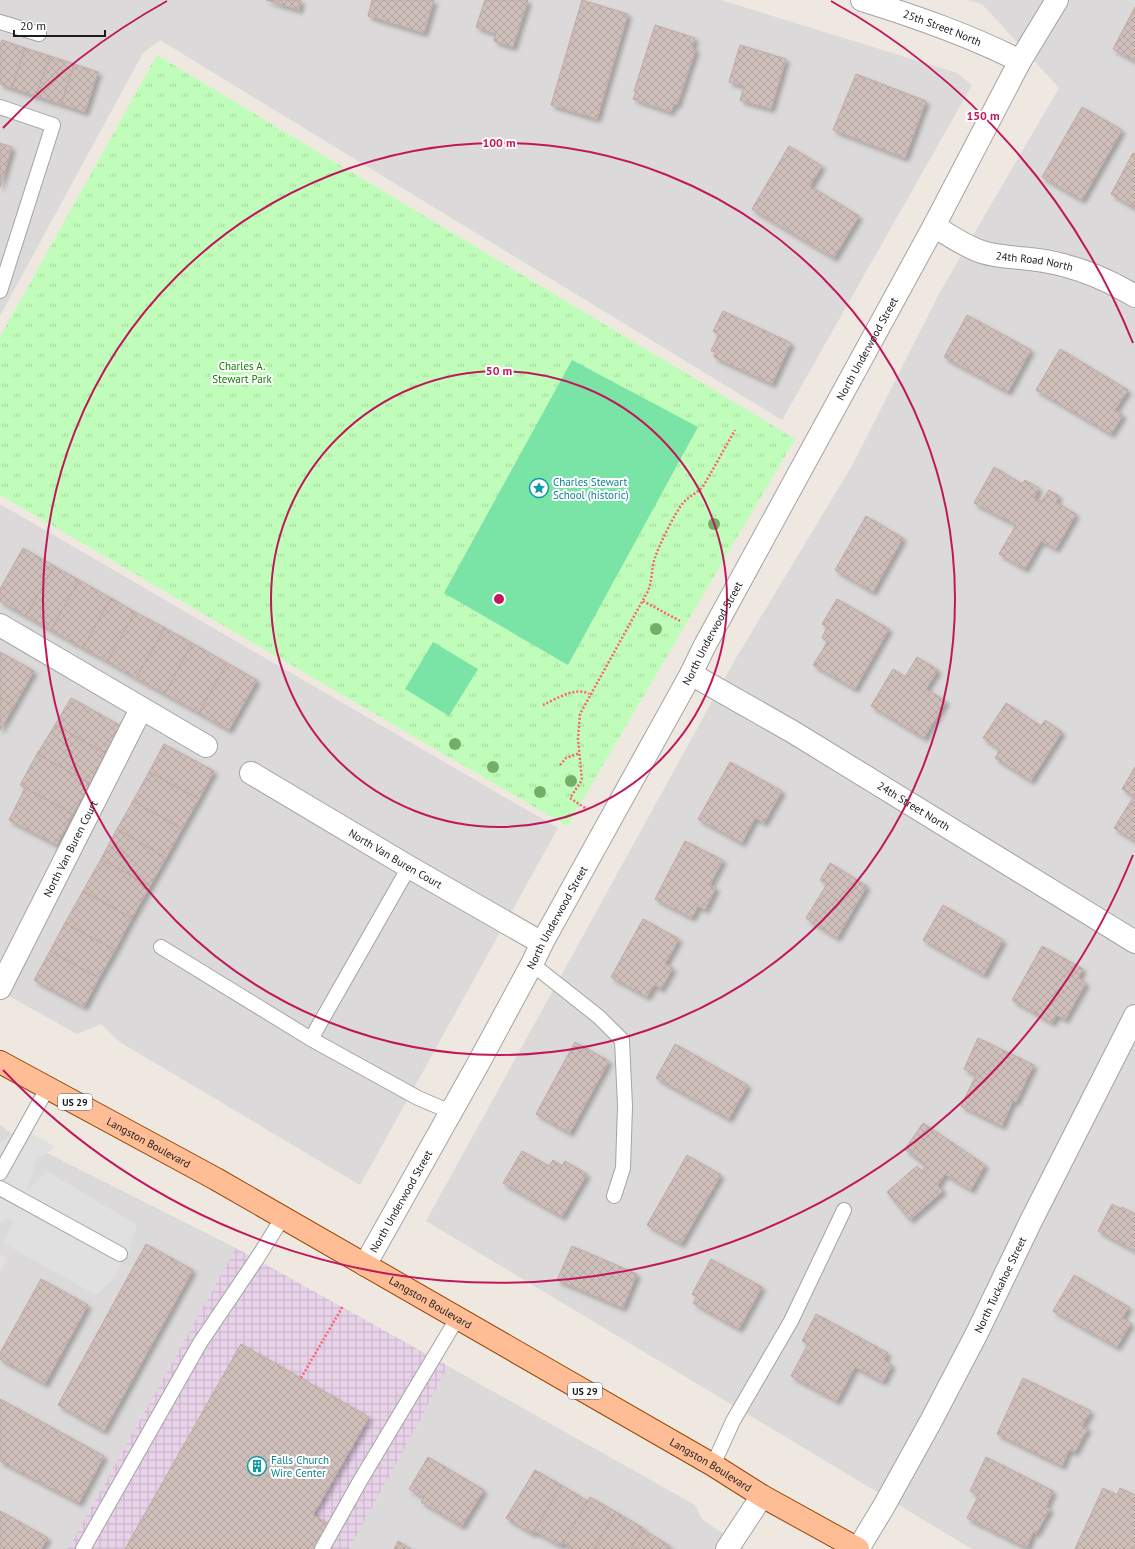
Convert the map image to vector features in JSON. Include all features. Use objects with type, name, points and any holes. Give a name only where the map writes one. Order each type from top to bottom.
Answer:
[{"type":"main road","name":"Langston Boulevard","points":[[0,1062],[157,1146],[283,1217],[713,1465],[762,1496],[858,1549]]},
{"type":"street","name":"25th Street North","points":[[862,0],[924,19],[985,43],[1020,61]]},
{"type":"street","name":"North Underwood Street","points":[[365,1265],[451,1112],[542,943],[691,674],[704,647],[934,226],[1020,61],[1057,0]]},
{"type":"street","name":"24th Road North","points":[[934,226],[958,241],[980,252],[1072,266],[1110,281],[1135,296]]},
{"type":"street","points":[[0,625],[140,709],[206,746]]},
{"type":"street","name":"24th Street North","points":[[691,674],[793,732],[1135,942]]},
{"type":"street","name":"North Van Buren Court","points":[[0,988],[140,709]]},
{"type":"street","name":"North Van Buren Court","points":[[251,773],[409,867],[542,943]]},
{"type":"street","name":"North Tuckahoe Street","points":[[858,1549],[931,1421],[977,1333],[1031,1221],[1135,1016]]},
{"type":"street","points":[[727,1549],[762,1496]]},
{"type":"lane","points":[[0,22],[39,34]]},
{"type":"lane","points":[[0,107],[53,125],[0,291]]},
{"type":"lane","points":[[311,1039],[409,867]]},
{"type":"lane","points":[[161,947],[311,1039],[418,1098],[451,1112]]},
{"type":"lane","points":[[532,964],[599,1017],[622,1040],[625,1106],[623,1168],[614,1196]]},
{"type":"lane","points":[[0,1173],[48,1088]]},
{"type":"lane","points":[[0,1188],[120,1254]]},
{"type":"lane","points":[[713,1465],[733,1421],[791,1321],[844,1210]]},
{"type":"lane","points":[[83,1549],[200,1343],[283,1217]]},
{"type":"lane","points":[[322,1549],[364,1474],[458,1317]]},
{"type":"path","points":[[586,808],[570,798],[582,780],[578,739],[579,717],[590,694],[643,601],[651,583],[655,556],[679,510],[689,498],[704,485],[735,430]]},
{"type":"path","points":[[643,601],[680,621]]},
{"type":"path","points":[[543,705],[576,691],[584,691],[590,694]]},
{"type":"path","points":[[560,765],[566,758],[580,753]]},
{"type":"path","points":[[301,1378],[343,1306]]},
{"type":"shaded area","points":[[0,0],[721,0],[957,73],[972,85],[782,420],[160,40],[143,53],[0,316]]},
{"type":"shaded area","points":[[967,0],[1135,0],[1135,1522],[1118,1549],[972,1549],[426,1221],[736,658],[853,464],[940,292],[1059,88],[982,4]]},
{"type":"shaded area","points":[[0,504],[558,828],[360,1185],[118,1041],[101,1024],[77,1034],[0,991]]},
{"type":"shaded area","points":[[0,1125],[19,1139],[236,1248],[68,1549],[0,1549]]},
{"type":"shaded area","points":[[18,1126],[56,1147],[37,1159],[26,1192],[47,1171],[137,1225],[129,1251],[114,1278],[96,1295],[3,1243],[14,1221],[7,1218],[0,1224],[0,1142],[10,1136]]},
{"type":"shaded area","points":[[236,1248],[448,1366],[423,1415],[349,1549],[68,1549]]},
{"type":"shaded area","points":[[0,1254],[8,1258],[0,1272]]},
{"type":"shaded area","points":[[448,1366],[695,1505],[702,1519],[745,1549],[349,1549],[423,1415]]},
{"type":"green space","name":"Charles A. Stewart Park","points":[[157,55],[795,439],[567,826],[0,495],[0,337]]},
{"type":"green space","points":[[572,360],[698,427],[568,665],[444,593]]},
{"type":"green space","points":[[433,642],[478,669],[449,716],[405,689]]},
{"type":"building","points":[[266,0],[301,0],[299,10]]},
{"type":"building","points":[[372,0],[434,0],[424,33],[368,16]]},
{"type":"building","points":[[485,0],[528,0],[513,47],[494,41],[496,34],[476,27]]},
{"type":"building","points":[[582,0],[628,14],[597,119],[551,105]]},
{"type":"building","points":[[1135,7],[1135,61],[1113,49]]},
{"type":"building","points":[[655,25],[695,38],[692,48],[696,49],[677,105],[674,104],[671,112],[633,99],[636,92],[634,91]]},
{"type":"building","points":[[2,40],[25,48],[12,88],[0,84],[0,44]]},
{"type":"building","points":[[740,45],[786,59],[771,109],[740,100],[744,86],[729,82]]},
{"type":"building","points":[[25,48],[50,56],[36,96],[12,88]]},
{"type":"building","points":[[50,56],[74,64],[61,104],[36,96]]},
{"type":"building","points":[[74,64],[98,72],[85,112],[61,104]]},
{"type":"building","points":[[856,74],[926,101],[905,158],[833,130]]},
{"type":"building","points":[[1082,107],[1122,130],[1082,200],[1042,177]]},
{"type":"building","points":[[0,143],[12,147],[0,187]]},
{"type":"building","points":[[789,146],[822,166],[810,186],[859,216],[834,258],[752,209]]},
{"type":"building","points":[[1133,153],[1135,154],[1135,208],[1111,194]]},
{"type":"building","points":[[723,311],[791,343],[772,384],[714,357],[716,352],[711,351],[719,334],[713,331]]},
{"type":"building","points":[[967,315],[1031,350],[1008,392],[944,357]]},
{"type":"building","points":[[1060,349],[1128,390],[1115,410],[1123,415],[1111,434],[1036,390]]},
{"type":"building","points":[[994,467],[1022,484],[1025,480],[1039,488],[1034,498],[1041,502],[1049,490],[1059,496],[1056,502],[1076,514],[1056,549],[1041,541],[1025,569],[999,554],[1016,525],[974,503]]},
{"type":"building","points":[[866,516],[903,538],[873,592],[835,570]]},
{"type":"building","points":[[23,548],[54,566],[26,616],[0,601],[0,589]]},
{"type":"building","points":[[54,566],[79,580],[51,630],[26,616]]},
{"type":"building","points":[[79,580],[111,598],[83,648],[51,630]]},
{"type":"building","points":[[111,598],[135,612],[107,661],[83,648]]},
{"type":"building","points":[[837,599],[889,629],[855,689],[813,665],[828,641],[822,638],[827,627],[822,624]]},
{"type":"building","points":[[135,612],[165,628],[136,678],[107,661]]},
{"type":"building","points":[[165,628],[192,643],[165,694],[136,678]]},
{"type":"building","points":[[192,643],[227,663],[199,713],[165,694]]},
{"type":"building","points":[[0,652],[34,671],[14,706],[0,698]]},
{"type":"building","points":[[917,657],[938,670],[926,689],[946,701],[924,738],[871,706],[893,669],[905,677]]},
{"type":"building","points":[[227,663],[257,680],[229,730],[199,713]]},
{"type":"building","points":[[0,698],[14,706],[0,730]]},
{"type":"building","points":[[71,698],[121,726],[105,753],[55,725]]},
{"type":"building","points":[[1006,703],[1041,726],[1045,720],[1062,732],[1031,781],[995,758],[1000,750],[983,738]]},
{"type":"building","points":[[55,725],[105,753],[90,783],[37,754]]},
{"type":"building","points":[[164,744],[214,771],[199,799],[149,772]]},
{"type":"building","points":[[37,754],[90,783],[73,814],[20,785]]},
{"type":"building","points":[[730,762],[782,791],[764,823],[755,818],[742,843],[698,819]]},
{"type":"building","points":[[1135,767],[1135,841],[1114,828],[1134,796],[1122,789]]},
{"type":"building","points":[[149,772],[199,799],[182,829],[133,801]]},
{"type":"building","points":[[25,788],[73,814],[57,845],[9,820]]},
{"type":"building","points":[[133,801],[182,829],[166,858],[117,829]]},
{"type":"building","points":[[117,829],[166,858],[150,886],[101,859]]},
{"type":"building","points":[[685,841],[723,860],[710,885],[716,888],[705,910],[698,906],[692,918],[655,899]]},
{"type":"building","points":[[101,859],[150,886],[132,918],[83,891]]},
{"type":"building","points":[[830,863],[867,886],[837,938],[806,918],[827,884],[820,880]]},
{"type":"building","points":[[83,891],[132,918],[115,950],[65,923]]},
{"type":"building","points":[[943,905],[1003,940],[984,975],[923,940]]},
{"type":"building","points":[[643,919],[679,939],[665,964],[673,968],[661,989],[654,985],[647,997],[611,977]]},
{"type":"building","points":[[65,923],[115,950],[99,978],[50,951]]},
{"type":"building","points":[[1042,946],[1083,969],[1078,978],[1086,983],[1065,1020],[1057,1015],[1052,1023],[1012,1000]]},
{"type":"building","points":[[50,951],[99,978],[84,1007],[34,980]]},
{"type":"building","points":[[978,1038],[1034,1065],[1016,1102],[1013,1101],[1002,1126],[961,1106],[976,1075],[964,1069]]},
{"type":"building","points":[[575,1042],[609,1061],[570,1133],[536,1114]]},
{"type":"building","points":[[675,1044],[748,1085],[729,1119],[656,1078]]},
{"type":"building","points":[[923,1123],[985,1165],[971,1190],[945,1174],[938,1185],[943,1191],[910,1220],[887,1192],[917,1166],[922,1172],[926,1166],[905,1149]]},
{"type":"building","points":[[522,1151],[549,1166],[553,1160],[562,1166],[565,1161],[587,1174],[562,1217],[503,1183]]},
{"type":"building","points":[[687,1155],[721,1175],[681,1244],[647,1225]]},
{"type":"building","points":[[1112,1204],[1121,1209],[1122,1207],[1135,1214],[1135,1251],[1098,1231]]},
{"type":"building","points":[[146,1244],[193,1270],[104,1431],[58,1405]]},
{"type":"building","points":[[572,1246],[637,1274],[623,1308],[557,1280]]},
{"type":"building","points":[[711,1259],[762,1287],[739,1329],[693,1303],[697,1297],[692,1294]]},
{"type":"building","points":[[1074,1275],[1129,1307],[1122,1318],[1131,1323],[1117,1347],[1053,1311]]},
{"type":"building","points":[[41,1279],[88,1305],[45,1384],[0,1359],[0,1353]]},
{"type":"building","points":[[816,1314],[888,1353],[884,1360],[892,1365],[883,1382],[855,1367],[837,1401],[791,1376],[808,1344],[802,1341]]},
{"type":"building","name":"Falls Church Wire Center","points":[[241,1344],[369,1417],[313,1515],[329,1524],[314,1549],[125,1549]]},
{"type":"building","points":[[1023,1378],[1091,1411],[1082,1426],[1088,1428],[1075,1452],[1069,1450],[1062,1466],[997,1434]]},
{"type":"building","points":[[0,1399],[104,1456],[79,1503],[0,1461]]},
{"type":"building","points":[[428,1457],[484,1490],[462,1526],[421,1502],[424,1498],[409,1489]]},
{"type":"building","points":[[986,1457],[1053,1491],[1046,1507],[1050,1509],[1036,1534],[1033,1532],[1027,1548],[967,1518],[979,1495],[970,1491]]},
{"type":"building","points":[[535,1470],[561,1485],[533,1534],[506,1518]]},
{"type":"building","points":[[561,1485],[588,1501],[561,1546],[534,1531]]},
{"type":"building","points":[[1103,1488],[1117,1495],[1120,1488],[1135,1495],[1135,1549],[1075,1549]]},
{"type":"building","points":[[590,1497],[616,1512],[594,1549],[573,1549],[563,1543]]},
{"type":"building","points":[[0,1511],[48,1538],[41,1549],[0,1549]]},
{"type":"building","points":[[616,1512],[643,1528],[631,1549],[594,1549]]},
{"type":"building","points":[[642,1529],[670,1546],[668,1549],[631,1549]]},
{"type":"building","points":[[398,1541],[411,1549],[394,1549]]},
{"type":"place","name":"Charles Stewart School (historic)","points":[[539,488]]},
{"type":"place","name":"Falls Church Wire Center","points":[[257,1466]]}]
